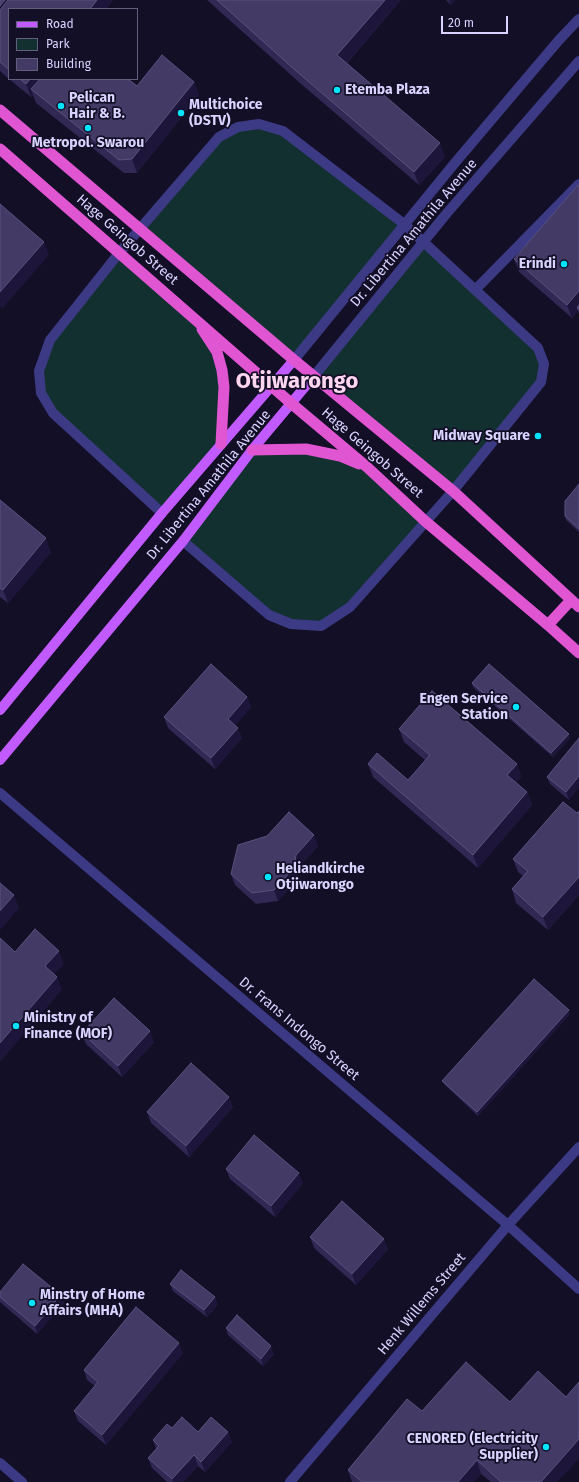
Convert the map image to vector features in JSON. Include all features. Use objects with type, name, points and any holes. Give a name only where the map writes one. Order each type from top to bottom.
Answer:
[{"type":"highway","name":"Hage Geingob Street","points":[[0,110],[294,360],[453,490],[575,604]]},
{"type":"highway","name":"Hage Geingob Street","points":[[0,149],[579,653]]},
{"type":"highway","points":[[193,317],[217,352],[222,370],[224,387],[221,444]]},
{"type":"highway","points":[[252,450],[306,449],[340,456],[367,467]]},
{"type":"highway","points":[[548,625],[575,604]]},
{"type":"main road","name":"Dr. Libertina Amathila Avenue","points":[[0,710],[162,513],[294,360]]},
{"type":"main road","name":"Dr. Libertina Amathila Avenue","points":[[0,760],[182,541],[252,450],[314,376]]},
{"type":"street","name":"Dr. Libertina Amathila Avenue","points":[[294,360],[404,224],[544,58],[579,19]]},
{"type":"street","name":"Dr. Libertina Amathila Avenue","points":[[314,376],[447,213],[579,61]]},
{"type":"street","points":[[162,513],[53,413],[41,392],[39,372],[50,340],[119,254],[219,137],[238,127],[259,124],[283,131],[424,241],[538,348],[544,364],[541,382],[453,490],[350,607],[321,626],[291,624],[270,615],[182,541]]},
{"type":"street","points":[[475,290],[579,184]]},
{"type":"street","name":"Dr. Frans Indongo Street","points":[[0,792],[508,1225],[579,1289]]},
{"type":"street","name":"Henk Willems Street","points":[[290,1482],[508,1225],[579,1147]]},
{"type":"street","points":[[0,1463],[22,1482]]},
{"type":"green space","points":[[259,124],[283,131],[404,224],[294,360],[140,229],[219,137]]},
{"type":"green space","points":[[424,241],[538,348],[541,382],[453,491],[314,376]]},
{"type":"green space","points":[[119,253],[193,317],[217,352],[224,387],[221,444],[162,513],[53,413],[41,393],[39,372],[50,340]]},
{"type":"green space","points":[[306,449],[367,467],[425,521],[350,607],[321,626],[269,615],[183,541],[252,450]]},
{"type":"building","points":[[0,0],[5,0],[0,6]]},
{"type":"building","points":[[8,0],[97,0],[91,8],[8,8],[8,69],[0,62],[0,10]]},
{"type":"building","name":"Etemba Plaza","points":[[217,0],[385,0],[337,55],[440,143],[414,172],[295,70]]},
{"type":"building","points":[[162,55],[194,82],[132,159],[119,160],[31,89],[39,80],[129,80],[137,86]]},
{"type":"building","points":[[21,80],[29,80],[26,84]]},
{"type":"building","points":[[579,184],[579,291],[567,305],[514,259]]},
{"type":"building","points":[[0,204],[44,242],[0,292]]},
{"type":"building","points":[[579,484],[579,529],[565,516],[565,501]]},
{"type":"building","points":[[0,500],[46,538],[3,590],[0,588]]},
{"type":"building","points":[[211,664],[247,697],[228,719],[238,728],[211,758],[164,717]]},
{"type":"building","points":[[489,664],[569,734],[551,753],[472,683]]},
{"type":"building","points":[[432,691],[517,764],[507,775],[527,792],[473,855],[368,764],[377,753],[408,780],[430,755],[399,729]]},
{"type":"building","points":[[579,738],[579,776],[566,792],[547,777]]},
{"type":"building","points":[[563,802],[577,813],[579,811],[579,877],[543,917],[512,889],[528,871],[513,859]]},
{"type":"building","points":[[289,812],[314,835],[296,855],[294,868],[274,890],[252,893],[231,874],[238,845],[267,836]]},
{"type":"building","points":[[0,883],[14,895],[0,911]]},
{"type":"building","name":"Ministry of Finance (MOF)","points":[[35,929],[59,951],[45,966],[57,977],[0,1043],[0,938],[15,952]]},
{"type":"building","points":[[534,979],[569,1010],[477,1112],[442,1081]]},
{"type":"building","points":[[114,998],[150,1031],[118,1066],[82,1033]]},
{"type":"building","points":[[191,1063],[229,1097],[186,1146],[147,1112]]},
{"type":"building","points":[[254,1135],[299,1173],[271,1206],[226,1169]]},
{"type":"building","points":[[342,1201],[384,1239],[352,1274],[310,1237]]},
{"type":"building","name":"Minstry of Home Affairs (MHA)","points":[[23,1264],[61,1295],[35,1326],[0,1297],[0,1292]]},
{"type":"building","points":[[181,1270],[215,1297],[204,1310],[170,1284]]},
{"type":"building","points":[[136,1307],[179,1343],[102,1435],[74,1411],[98,1382],[84,1370]]},
{"type":"building","points":[[237,1315],[271,1346],[261,1359],[226,1328]]},
{"type":"building","points":[[466,1362],[510,1402],[538,1371],[566,1397],[579,1382],[579,1439],[541,1482],[501,1482],[477,1460],[458,1482],[362,1482],[348,1470],[407,1399],[422,1411]]},
{"type":"building","points":[[182,1417],[198,1432],[211,1417],[228,1432],[201,1462],[194,1455],[172,1479],[148,1458],[159,1446],[153,1440],[167,1424],[172,1428]]},
{"type":"place","name":"Etemba Plaza","points":[[337,90]]},
{"type":"place","name":"Pelican Hair & B.","points":[[61,106]]},
{"type":"place","name":"Multichoice (DSTV)","points":[[181,113]]},
{"type":"place","name":"Metropol. Swarou","points":[[88,128]]},
{"type":"place","name":"Erindi","points":[[564,264]]},
{"type":"place","name":"Midway Square","points":[[538,436]]},
{"type":"place","name":"Engen Service Station","points":[[516,707]]},
{"type":"place","name":"Heliandkirche Otjiwarongo","points":[[268,877]]},
{"type":"place","name":"Ministry of Finance (MOF)","points":[[16,1026]]},
{"type":"place","name":"Minstry of Home Affairs (MHA)","points":[[32,1303]]},
{"type":"place","name":"CENORED (Electricity Supplier)","points":[[546,1447]]},
{"type":"district","name":"Otjiwarongo","points":[[297,382]]}]
